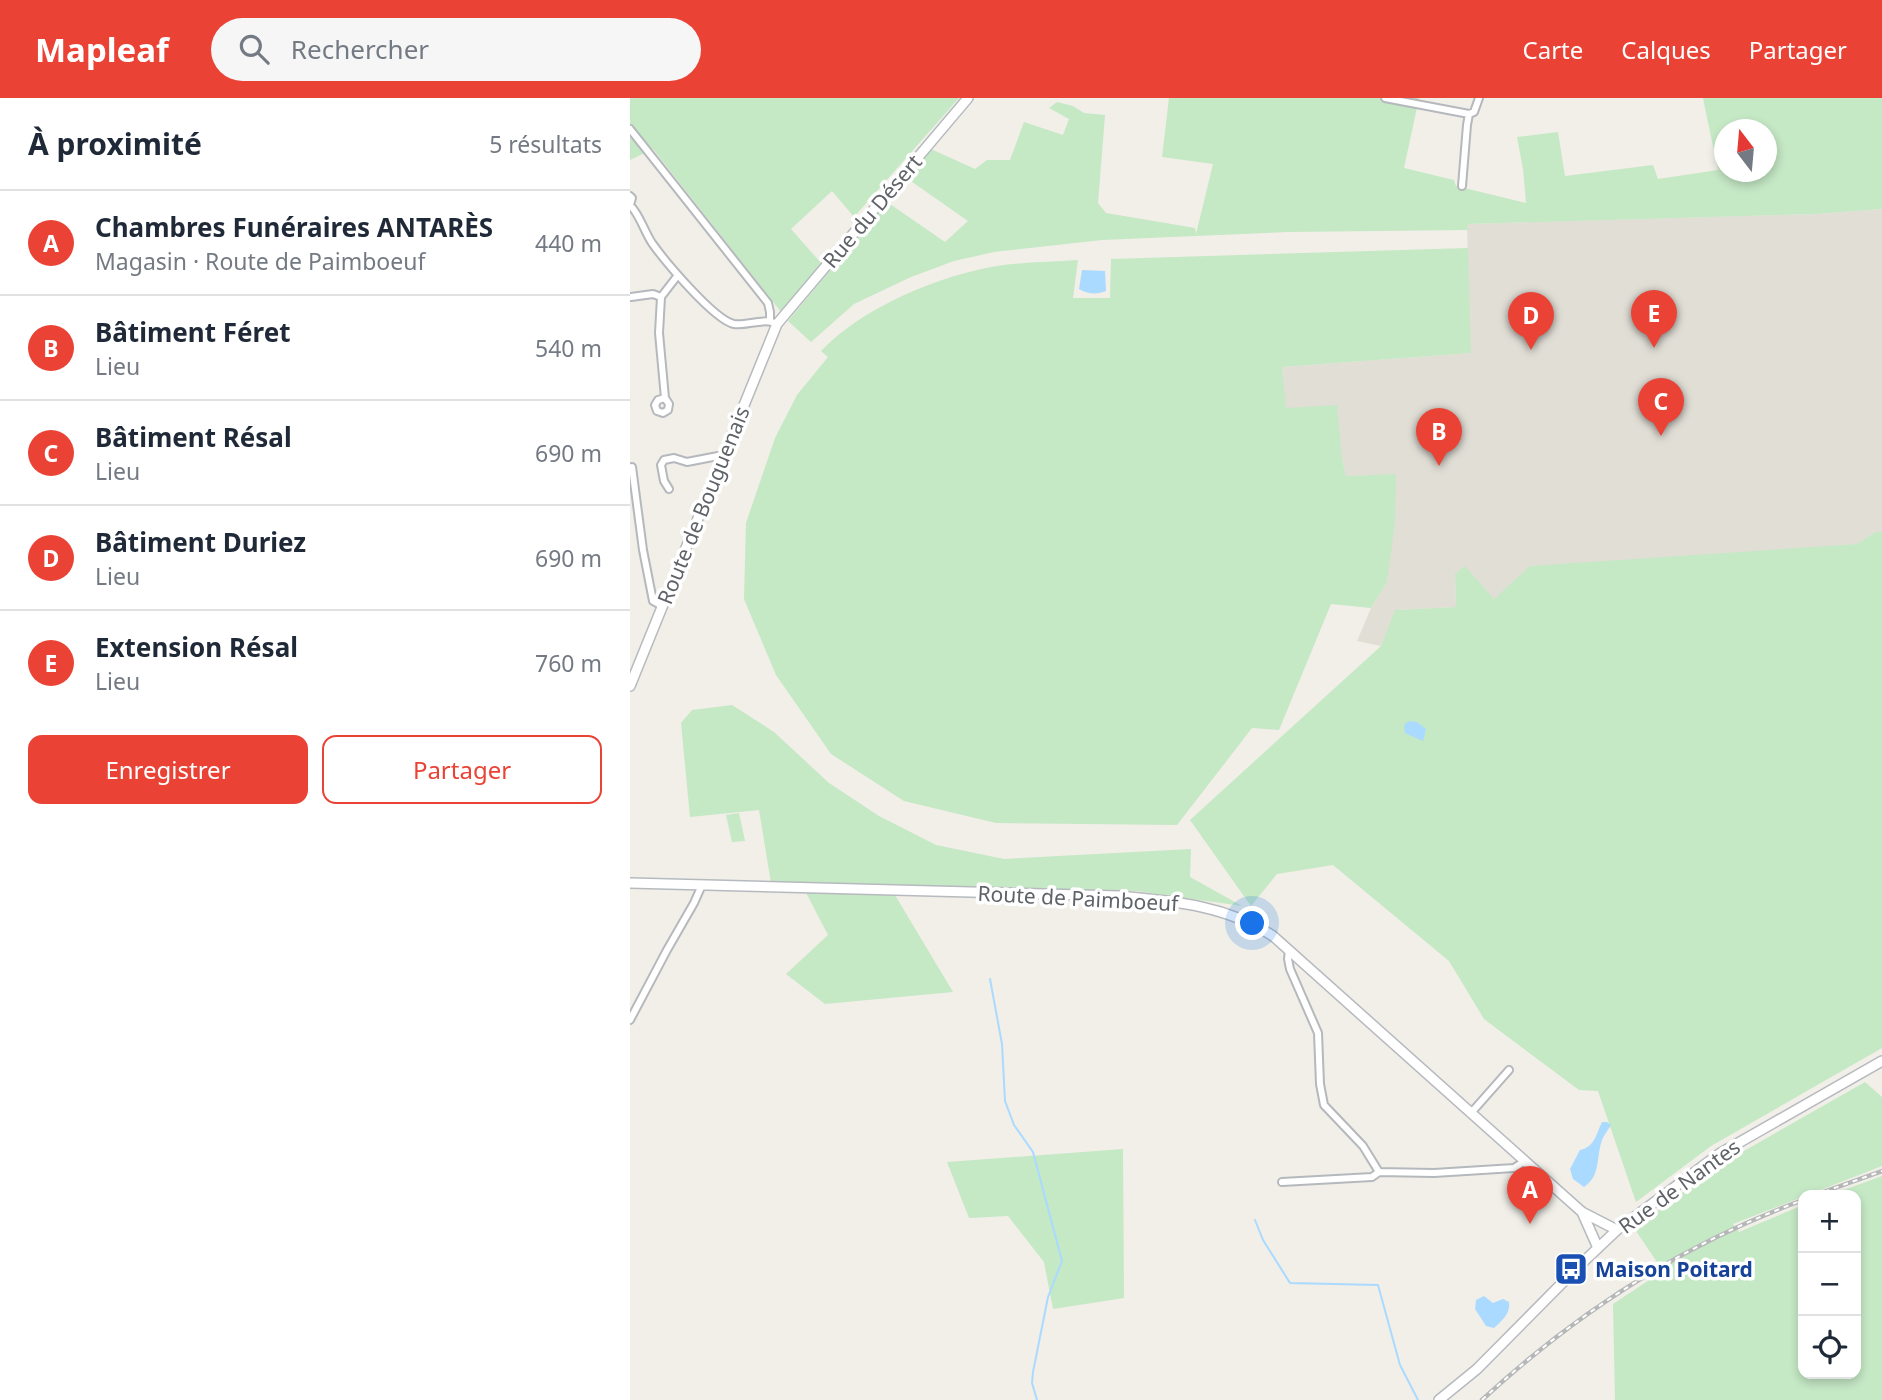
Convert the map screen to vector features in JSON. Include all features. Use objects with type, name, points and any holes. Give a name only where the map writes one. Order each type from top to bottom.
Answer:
[{"type":"street","name":"Rue du Désert","points":[[773,323],[968,98]]},
{"type":"street","points":[[1385,98],[1469,114],[1474,112],[1479,98]]},
{"type":"street","points":[[1462,186],[1469,114]]},
{"type":"street","points":[[630,129],[768,303],[773,323],[738,324],[726,321],[678,275],[651,241],[635,209],[630,205],[630,196]]},
{"type":"street","points":[[665,398],[659,333],[661,297],[678,275]]},
{"type":"street","points":[[631,297],[653,294],[661,297]]},
{"type":"street","name":"Route de Bouguenais","points":[[630,687],[723,457],[773,323]]},
{"type":"street","points":[[669,489],[661,466],[664,460],[674,458],[688,462],[723,457]]},
{"type":"street","points":[[632,467],[653,601],[662,606]]},
{"type":"street","name":"Route de Paimboeuf","points":[[630,883],[1119,896],[1180,901],[1223,912],[1245,920],[1273,936],[1582,1212],[1618,1230]]},
{"type":"street","points":[[630,1020],[702,885]]},
{"type":"street","points":[[1289,950],[1290,969],[1318,1033],[1320,1084],[1324,1105],[1363,1146],[1379,1172]]},
{"type":"street","name":"Rue de Nantes","points":[[1439,1400],[1477,1369],[1618,1230],[1719,1154],[1882,1061]]},
{"type":"street","points":[[1471,1113],[1509,1070]]},
{"type":"street","points":[[1282,1182],[1372,1177],[1379,1172],[1434,1173],[1514,1168],[1525,1161]]},
{"type":"street","name":"Route de Paimboeuf","points":[[1582,1212],[1598,1248]]},
{"type":"shaded area","points":[[1882,209],[1882,532],[1875,532],[1857,544],[1494,599],[1455,575],[1456,607],[1396,610],[1381,646],[1357,641],[1371,608],[1387,582],[1396,475],[1346,476],[1342,459],[1285,408],[1282,367],[1470,353],[1467,224],[1816,214]]},
{"type":"green space","points":[[630,98],[959,98],[854,217],[832,191],[791,229],[821,263],[781,312],[653,149],[630,160]]},
{"type":"green space","points":[[1169,98],[1419,98],[1404,168],[1454,180],[1456,186],[1526,203],[1517,137],[1558,132],[1565,176],[1653,165],[1658,179],[1714,171],[1714,182],[1777,182],[1777,119],[1714,119],[1714,151],[1703,98],[1882,98],[1882,209],[1816,214],[1468,224],[1468,230],[1288,232],[1102,240],[994,252],[954,261],[911,277],[854,304],[811,342],[788,321],[887,202],[945,242],[968,221],[908,179],[931,149],[975,169],[987,160],[1010,160],[1024,122],[1063,135],[1069,119],[1049,108],[1057,102],[1073,106],[1084,113],[1105,115],[1098,203],[1106,213],[1195,228],[1196,234],[1213,164],[1162,157]]},
{"type":"green space","points":[[1468,248],[1471,353],[1282,367],[1286,408],[1337,405],[1346,476],[1396,474],[1395,523],[1387,582],[1371,608],[1331,604],[1279,730],[1252,728],[1177,825],[996,823],[904,801],[831,754],[776,675],[744,599],[746,523],[775,438],[797,395],[828,357],[821,351],[838,335],[880,307],[926,286],[997,266],[1078,260],[1073,298],[1110,298],[1111,259]]},
{"type":"green space","points":[[1875,532],[1882,532],[1882,1048],[1711,1146],[1636,1202],[1598,1091],[1579,1090],[1484,1019],[1449,961],[1333,865],[1277,874],[1251,906],[1190,820],[1381,646],[1395,610],[1456,607],[1455,574],[1465,566],[1494,599],[1530,566],[1857,544]]},
{"type":"green space","points":[[732,705],[774,732],[829,783],[879,816],[936,845],[1004,859],[1191,849],[1190,877],[1242,906],[1137,891],[889,885],[953,992],[825,1004],[786,974],[828,935],[801,883],[771,883],[759,810],[690,817],[681,723],[692,710]]},
{"type":"green space","points":[[739,813],[745,841],[732,842],[726,815]]},
{"type":"green space","points":[[1865,1082],[1882,1097],[1882,1166],[1820,1190],[1798,1190],[1798,1199],[1733,1224],[1739,1232],[1798,1207],[1798,1379],[1861,1379],[1861,1190],[1844,1190],[1882,1176],[1882,1400],[1615,1400],[1613,1304],[1663,1271],[1634,1228],[1701,1179],[1700,1176]]},
{"type":"green space","points":[[1123,1149],[1124,1298],[1053,1309],[1044,1262],[1008,1216],[969,1218],[947,1162]]},
{"type":"water","points":[[1082,270],[1105,271],[1106,291],[1092,293],[1079,289]]},
{"type":"water","points":[[1409,721],[1417,722],[1426,729],[1423,741],[1405,733],[1404,725]]},
{"type":"water","points":[[1602,1122],[1611,1125],[1602,1140],[1593,1177],[1584,1187],[1573,1179],[1570,1169],[1580,1150],[1592,1143]]},
{"type":"water","points":[[1484,1296],[1493,1303],[1503,1299],[1509,1302],[1503,1320],[1494,1328],[1486,1326],[1475,1309],[1476,1300]]},
{"type":"waterway","points":[[990,979],[1002,1044],[1005,1101],[1014,1125],[1033,1152],[1062,1261],[1048,1297],[1033,1372],[1032,1383],[1037,1400]]},
{"type":"waterway","points":[[1255,1220],[1263,1240],[1290,1283],[1378,1285],[1400,1365],[1418,1400]]},
{"type":"railway","points":[[1829,1190],[1882,1171]]},
{"type":"railway","points":[[1482,1400],[1555,1338],[1633,1284],[1715,1238],[1798,1202]]},
{"type":"place","name":"Extension Résal","points":[[1654,348]]},
{"type":"place","name":"Bâtiment Duriez","points":[[1531,350]]},
{"type":"place","name":"Bâtiment Résal","points":[[1661,436]]},
{"type":"place","name":"Bâtiment Féret","points":[[1439,466]]},
{"type":"place","name":"Chambres Funéraires ANTARÈS","points":[[1530,1224]]},
{"type":"place","name":"Maison Poitard","points":[[1571,1269]]}]
